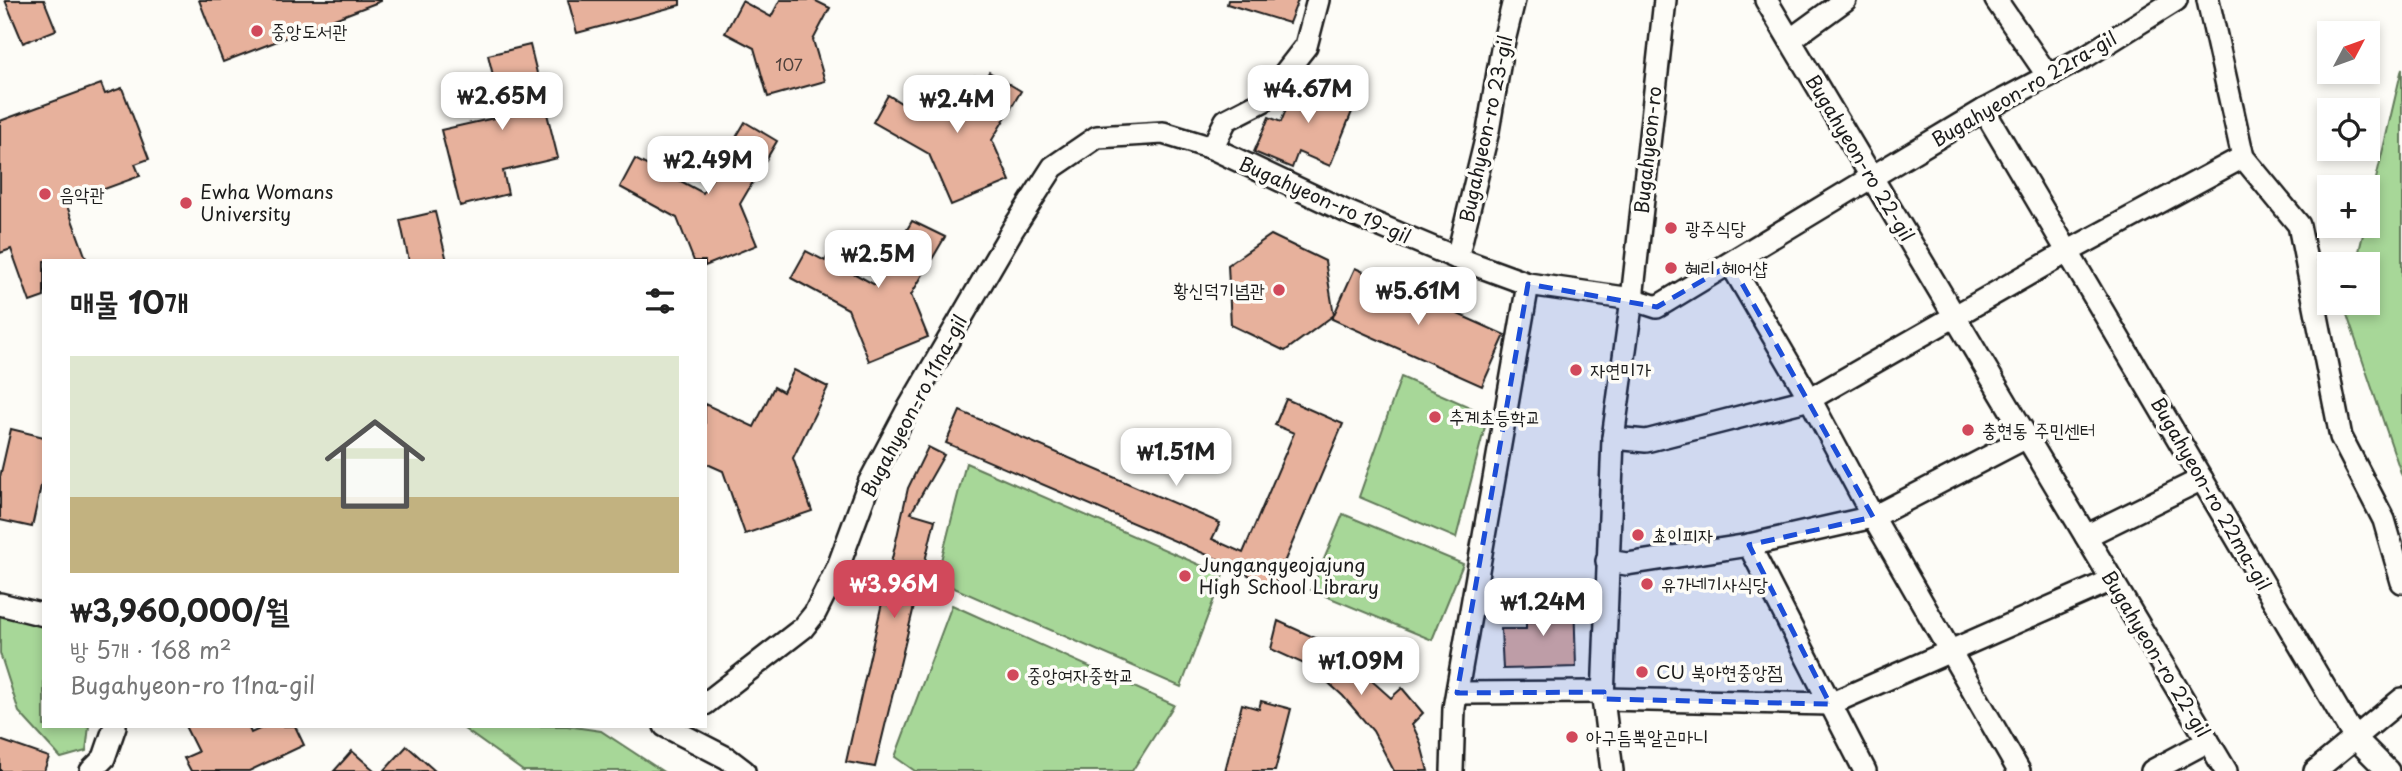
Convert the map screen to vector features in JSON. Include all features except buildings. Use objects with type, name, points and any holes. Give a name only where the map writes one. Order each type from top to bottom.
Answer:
[{"type":"street","points":[[1212,148],[1226,120],[1263,101],[1306,46],[1318,0]]},
{"type":"street","name":"Bugahyeon-ro 23-gil","points":[[1457,258],[1488,131],[1502,49],[1514,0]]},
{"type":"street","name":"Bugahyeon-ro","points":[[1612,771],[1603,696],[1613,438],[1632,299],[1665,0]]},
{"type":"street","name":"Bugahyeon-ro 22-gil","points":[[1766,0],[2227,771]]},
{"type":"street","points":[[1790,40],[1845,0]]},
{"type":"street","points":[[1996,0],[2048,76]]},
{"type":"street","name":"Bugahyeon-ro 22ra-gil","points":[[1872,177],[1984,110],[2088,55],[2176,0]]},
{"type":"street","points":[[2208,0],[2243,157],[2299,225],[2341,437],[2384,520],[2402,582]]},
{"type":"street","name":"Bugahyeon-ro 22ma-gil","points":[[1984,110],[2354,737],[2388,771]]},
{"type":"street","name":"Bugahyeon-ro 19-gil","points":[[1097,137],[1163,133],[1212,148],[1345,211],[1457,258],[1528,284],[1632,299]]},
{"type":"street","name":"Bugahyeon-ro 11na-gil","points":[[707,702],[803,628],[815,613],[838,567],[869,483],[941,350],[1053,167],[1097,137]]},
{"type":"street","points":[[1613,438],[1646,441],[1810,399],[2069,251],[2243,157]]},
{"type":"street","points":[[1632,299],[1657,307],[1872,177]]},
{"type":"street","points":[[1731,264],[2020,771]]},
{"type":"street","points":[[1452,771],[1454,708],[1528,284]]},
{"type":"street","points":[[1607,561],[1627,564],[1749,545],[1873,517],[2027,438]]},
{"type":"street","points":[[2086,536],[2202,479]]},
{"type":"street","points":[[1749,545],[1865,771]]},
{"type":"street","points":[[1457,693],[1830,704],[2112,580]]},
{"type":"street","points":[[0,604],[42,614]]},
{"type":"street","points":[[2315,771],[2402,699]]},
{"type":"street","points":[[91,771],[104,758],[114,728]]},
{"type":"street","points":[[669,728],[727,758],[744,771]]},
{"type":"street","points":[[2152,771],[2208,741]]},
{"type":"highlighted area","points":[[1731,264],[1873,517],[1749,545],[1830,704],[1603,699],[1604,692],[1457,693],[1528,284],[1657,307]]},
{"type":"green space","points":[[2402,68],[2402,476],[2347,315],[2380,315],[2380,252],[2359,252],[2362,238],[2380,238],[2380,175],[2377,175]]},
{"type":"green space","points":[[1401,377],[1488,415],[1456,538],[1359,497]]},
{"type":"green space","points":[[966,463],[1223,575],[1181,687],[936,580]]},
{"type":"green space","points":[[1343,514],[1463,564],[1432,640],[1311,590]]},
{"type":"green space","points":[[952,605],[1174,705],[1132,771],[915,771],[895,757]]},
{"type":"green space","points":[[0,615],[42,626],[42,728],[89,728],[86,751],[61,758],[19,712],[0,653]]},
{"type":"green space","points":[[463,728],[581,728],[601,731],[662,771],[523,771]]},
{"type":"place","name":"중앙도서관","points":[[257,31]]},
{"type":"place","name":"음악관","points":[[45,194]]},
{"type":"place","name":"Ewha Womans University","points":[[186,203]]},
{"type":"place","name":"광주식당","points":[[1671,228]]},
{"type":"place","name":"혜리 헤어샵","points":[[1671,268]]},
{"type":"place","name":"황신덕기념관","points":[[1279,290]]},
{"type":"place","name":"자연미가","points":[[1576,370]]},
{"type":"place","name":"추계초등학교","points":[[1435,417]]},
{"type":"place","name":"충현동 주민센터","points":[[1968,430]]},
{"type":"place","name":"쵸이피자","points":[[1638,535]]},
{"type":"place","name":"Jungangyeojajung High School Library","points":[[1185,576]]},
{"type":"place","name":"유가네기사식당","points":[[1647,584]]},
{"type":"place","name":"CU 북아현중앙점","points":[[1642,672]]},
{"type":"place","name":"중앙여자중학교","points":[[1013,675]]},
{"type":"place","name":"아구듬뿍알곤마니","points":[[1572,737]]}]
